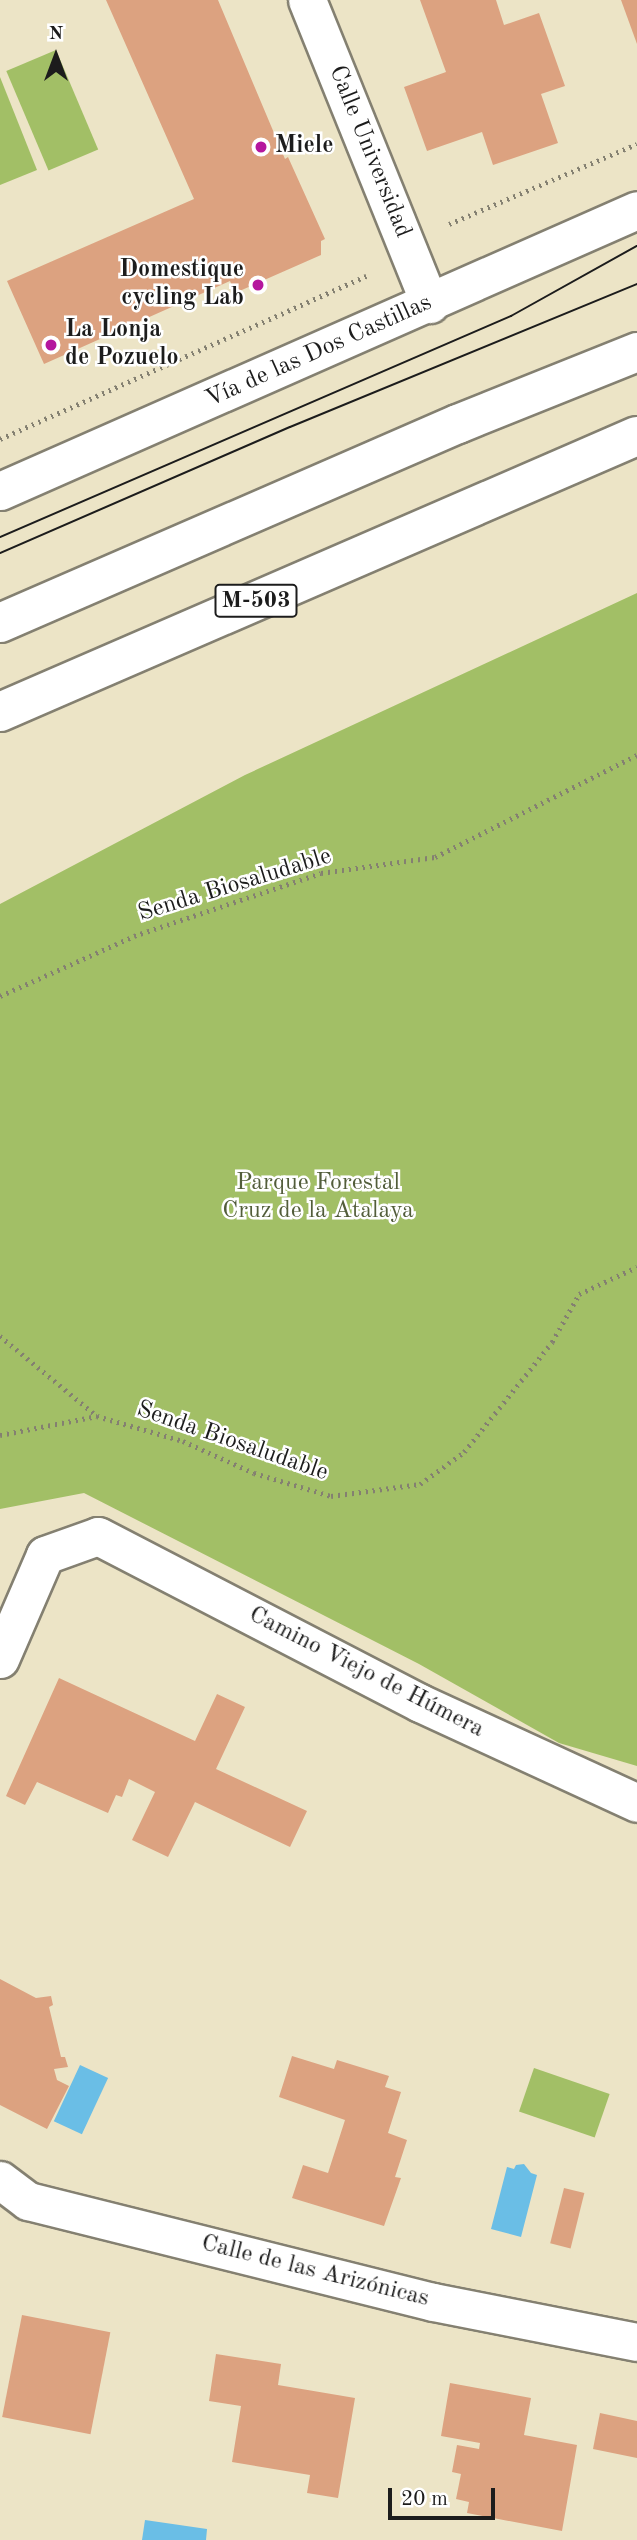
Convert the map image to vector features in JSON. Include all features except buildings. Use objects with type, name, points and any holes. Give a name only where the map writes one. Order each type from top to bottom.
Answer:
[{"type":"highway","points":[[0,623],[446,430],[637,352]]},
{"type":"highway","name":"M-503","points":[[0,712],[637,436]]},
{"type":"street","name":"Calle Universidad","points":[[307,0],[430,304]]},
{"type":"street","name":"Vía de las Dos Castillas","points":[[0,491],[430,304],[637,210]]},
{"type":"street","name":"Camino Viejo de Húmera","points":[[0,1659],[45,1555],[98,1536],[420,1703],[637,1803]]},
{"type":"street","name":"Calle de las Arizónicas","points":[[0,2180],[28,2201],[433,2302],[637,2342]]},
{"type":"path","points":[[449,225],[637,144]]},
{"type":"path","points":[[0,439],[366,275]]},
{"type":"path","name":"Senda Biosaludable","points":[[0,996],[134,936],[321,873],[435,857],[637,755]]},
{"type":"path","name":"Senda Biosaludable","points":[[0,1336],[97,1416],[183,1441],[254,1473],[331,1496],[420,1484],[464,1452],[552,1342],[579,1294],[637,1267]]},
{"type":"path","name":"Senda Biosaludable","points":[[0,1434],[97,1416]]},
{"type":"green space","points":[[56,50],[98,149],[48,171],[6,71]]},
{"type":"green space","points":[[0,77],[37,170],[0,185]]},
{"type":"green space","name":"Parque Forestal Cruz de la Atalaya","points":[[637,593],[637,1766],[559,1743],[419,1664],[84,1493],[0,1509],[0,904],[245,775]]},
{"type":"green space","points":[[534,2068],[610,2094],[595,2138],[519,2111]]},
{"type":"water","points":[[80,2065],[108,2078],[82,2134],[54,2121]]},
{"type":"water","points":[[524,2164],[531,2173],[537,2175],[521,2237],[491,2229],[507,2167],[514,2169],[516,2165]]},
{"type":"water","points":[[145,2520],[207,2529],[206,2540],[142,2540]]},
{"type":"tram line","points":[[0,537],[511,316],[637,246]]},
{"type":"tram line","points":[[0,553],[290,427],[637,284]]},
{"type":"place","name":"Miele","points":[[261,147]]},
{"type":"place","name":"Domestique cycling Lab","points":[[258,285]]},
{"type":"place","name":"La Lonja de Pozuelo","points":[[51,345]]}]
